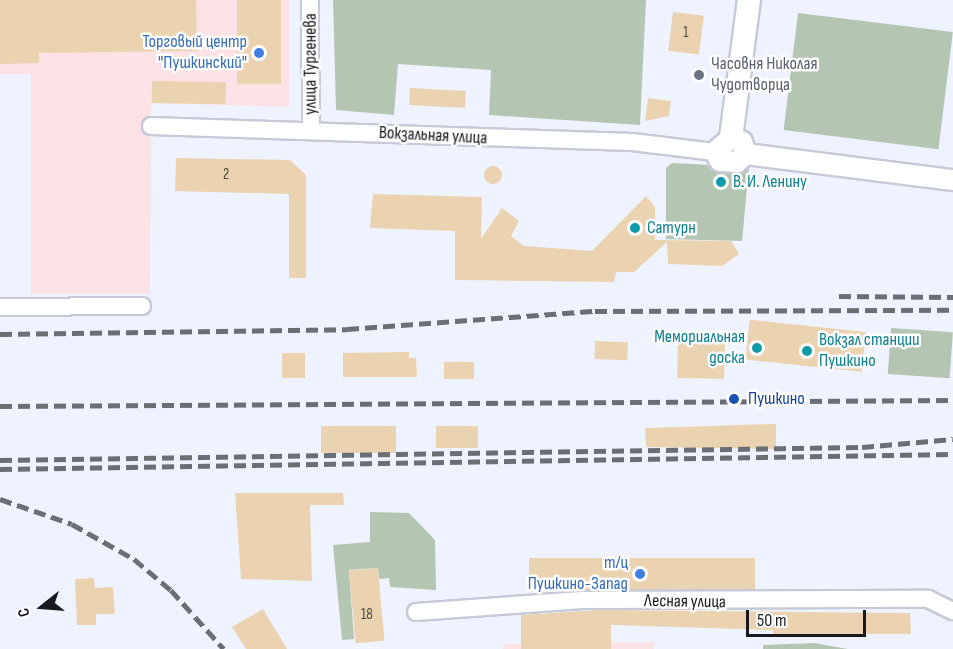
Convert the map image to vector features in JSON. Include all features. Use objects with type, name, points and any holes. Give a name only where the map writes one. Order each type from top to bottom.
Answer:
[{"type":"main road","points":[[731,148],[749,0]]},
{"type":"street","name":"улица Тургенева","points":[[310,0],[310,129]]},
{"type":"street","name":"Вокзальная улица","points":[[151,126],[310,129],[731,148],[953,180]]},
{"type":"street","points":[[0,307],[142,306]]},
{"type":"street","name":"Лесная улица","points":[[416,612],[583,600],[928,599],[953,610]]},
{"type":"shaded area","points":[[0,0],[289,0],[289,107],[151,103],[150,294],[31,294],[31,74],[0,74]]},
{"type":"shaded area","points":[[654,642],[654,649],[503,649],[503,644]]},
{"type":"green space","points":[[333,0],[646,0],[640,125],[489,115],[491,70],[398,64],[394,115],[336,110]]},
{"type":"green space","points":[[798,13],[953,32],[938,149],[784,130]]},
{"type":"green space","points":[[672,163],[749,167],[742,241],[666,239],[666,168]]},
{"type":"green space","points":[[891,328],[953,332],[950,378],[888,374]]},
{"type":"green space","points":[[370,512],[409,513],[435,540],[436,590],[390,587],[389,578],[379,579],[378,568],[349,570],[354,639],[342,640],[333,545],[370,542]]},
{"type":"green space","points":[[814,643],[848,649],[763,649],[763,645]]},
{"type":"building","points":[[0,0],[196,0],[197,51],[39,53],[39,63],[0,64]]},
{"type":"building","name":"Торговый центр \"Пушкинский\"","points":[[237,0],[281,0],[281,84],[237,84]]},
{"type":"building","points":[[673,12],[704,16],[699,54],[668,51]]},
{"type":"building","points":[[152,81],[226,82],[226,104],[152,103]]},
{"type":"building","points":[[410,88],[466,91],[465,108],[409,105]]},
{"type":"building","points":[[648,98],[671,101],[669,116],[645,121]]},
{"type":"building","points":[[176,158],[290,160],[306,175],[306,278],[289,278],[289,194],[175,191]]},
{"type":"building","points":[[493,166],[499,169],[502,175],[499,181],[493,184],[487,181],[484,175],[487,169]]},
{"type":"building","points":[[373,194],[482,197],[481,239],[502,208],[519,221],[511,236],[524,246],[592,251],[646,196],[655,207],[655,240],[731,241],[739,254],[722,266],[668,264],[667,242],[634,272],[616,272],[614,282],[455,280],[455,231],[370,228]]},
{"type":"building","name":"Вокзал станции Пушкино","points":[[750,320],[866,332],[862,372],[745,360]]},
{"type":"building","points":[[678,336],[725,337],[724,379],[677,378]]},
{"type":"building","points":[[595,341],[628,342],[627,360],[594,359]]},
{"type":"building","points":[[409,352],[409,358],[416,358],[417,377],[343,377],[343,353]]},
{"type":"building","points":[[282,353],[305,353],[305,378],[282,378]]},
{"type":"building","points":[[444,362],[474,362],[474,379],[444,379]]},
{"type":"building","points":[[776,424],[776,449],[646,447],[645,428]]},
{"type":"building","points":[[321,426],[396,426],[396,453],[321,453]]},
{"type":"building","points":[[436,426],[478,426],[478,448],[436,448]]},
{"type":"building","points":[[235,493],[343,493],[344,505],[310,505],[312,581],[241,579]]},
{"type":"building","name":"т/ц Пушкино-Запад","points":[[529,558],[755,558],[755,590],[529,590]]},
{"type":"building","points":[[378,568],[384,641],[355,643],[349,571]]},
{"type":"building","points":[[94,578],[95,588],[113,587],[115,614],[96,614],[96,625],[77,625],[75,579]]},
{"type":"building","points":[[263,609],[287,649],[246,649],[232,627]]},
{"type":"building","points":[[598,610],[910,613],[911,634],[773,634],[773,630],[611,625],[611,649],[521,649],[521,615]]},
{"type":"railway","points":[[839,296],[953,297]]},
{"type":"railway","points":[[0,334],[347,329],[595,311],[953,310]]},
{"type":"railway","points":[[0,406],[953,400]]},
{"type":"railway","points":[[0,460],[862,447],[953,439]]},
{"type":"railway","points":[[0,469],[953,454]]},
{"type":"railway","points":[[0,499],[72,524],[134,559],[171,590],[224,649]]},
{"type":"place","name":"Торговый центр \"Пушкинский\"","points":[[259,53]]},
{"type":"place","name":"Часовня Николая Чудотворца","points":[[699,75]]},
{"type":"place","name":"В. И. Ленину","points":[[721,182]]},
{"type":"place","name":"Сатурн","points":[[635,228]]},
{"type":"place","name":"Мемориальная доска","points":[[757,348]]},
{"type":"place","name":"Вокзал станции Пушкино","points":[[807,351]]},
{"type":"place","name":"Пушкино","points":[[734,399]]},
{"type":"place","name":"т/ц Пушкино-Запад","points":[[640,574]]}]
